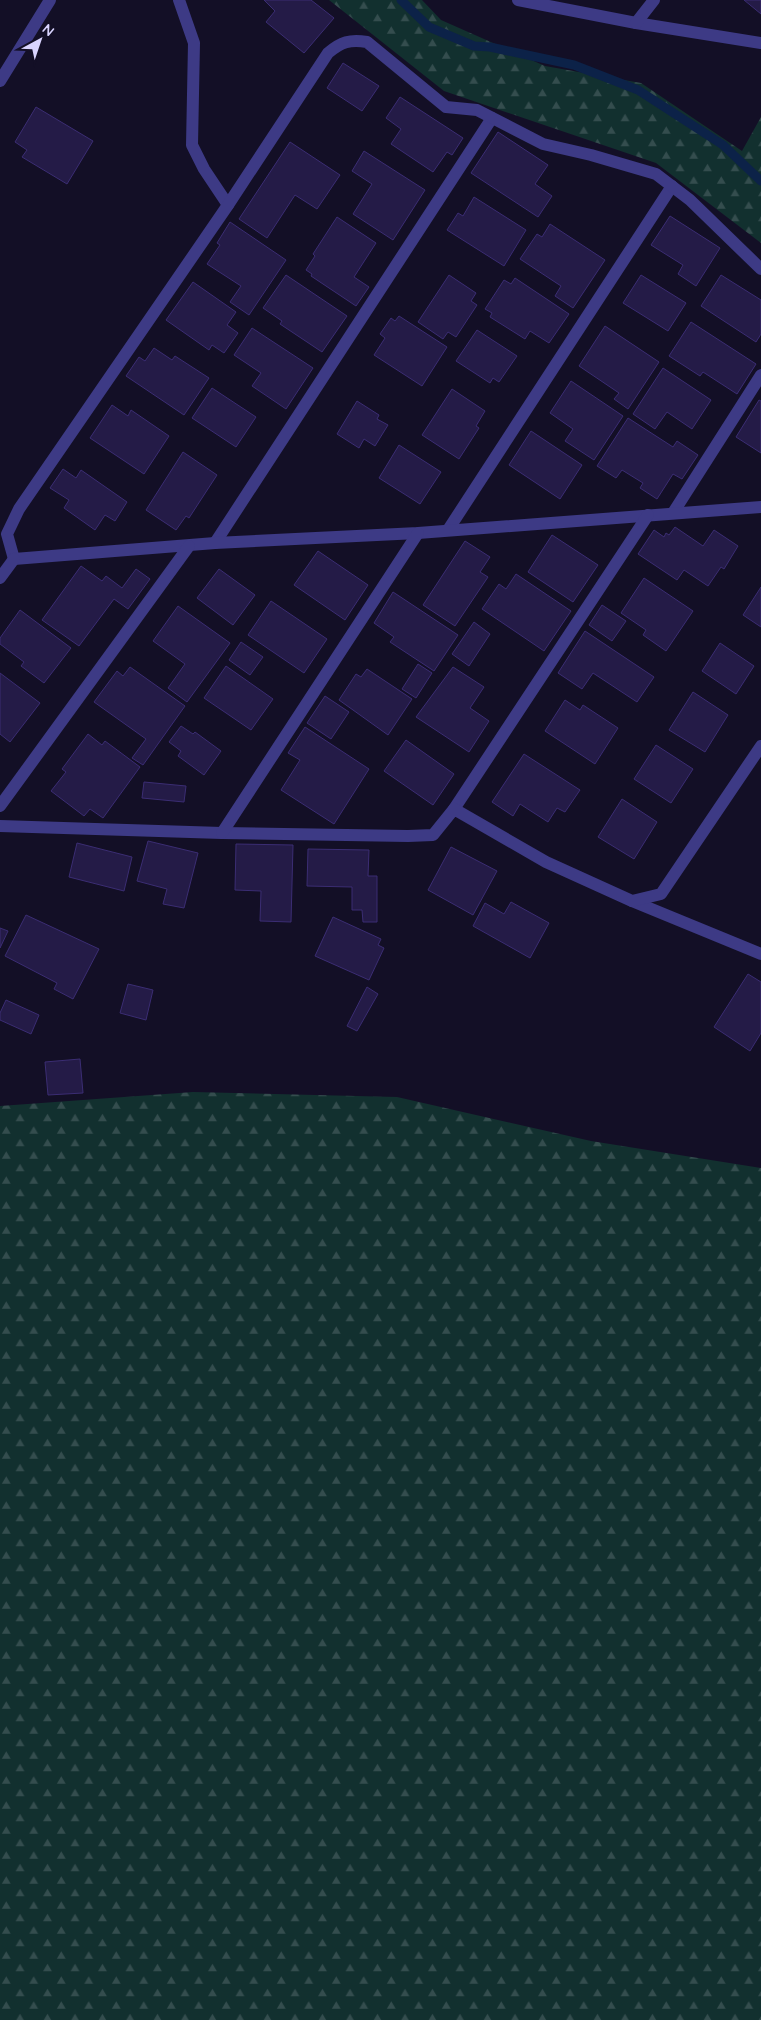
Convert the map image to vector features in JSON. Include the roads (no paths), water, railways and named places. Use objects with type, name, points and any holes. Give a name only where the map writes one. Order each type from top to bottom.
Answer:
[{"type":"street","points":[[0,81],[49,0]]},
{"type":"street","points":[[179,0],[194,43],[192,145],[204,169],[228,205]]},
{"type":"street","points":[[518,0],[636,23],[761,43]]},
{"type":"street","points":[[636,23],[654,0]]},
{"type":"street","points":[[14,559],[6,534],[20,510],[228,205],[328,53],[338,45],[353,40],[367,42],[446,107],[477,110],[543,144],[641,168],[656,174],[737,243],[761,269]]},
{"type":"street","points":[[215,543],[492,118]]},
{"type":"street","points":[[448,530],[672,186]]},
{"type":"street","points":[[673,513],[761,375]]},
{"type":"street","points":[[0,578],[14,559],[215,543],[418,533],[761,507]]},
{"type":"street","points":[[0,826],[222,833],[433,835],[454,809],[648,515]]},
{"type":"street","points":[[222,833],[418,533]]},
{"type":"street","points":[[0,806],[189,546]]},
{"type":"street","points":[[632,901],[661,894],[761,746]]},
{"type":"street","points":[[454,809],[546,862],[632,901],[761,954]]},
{"type":"waterway","points":[[401,0],[429,27],[474,46],[490,47],[574,65],[638,90],[723,145],[761,181]]}]
